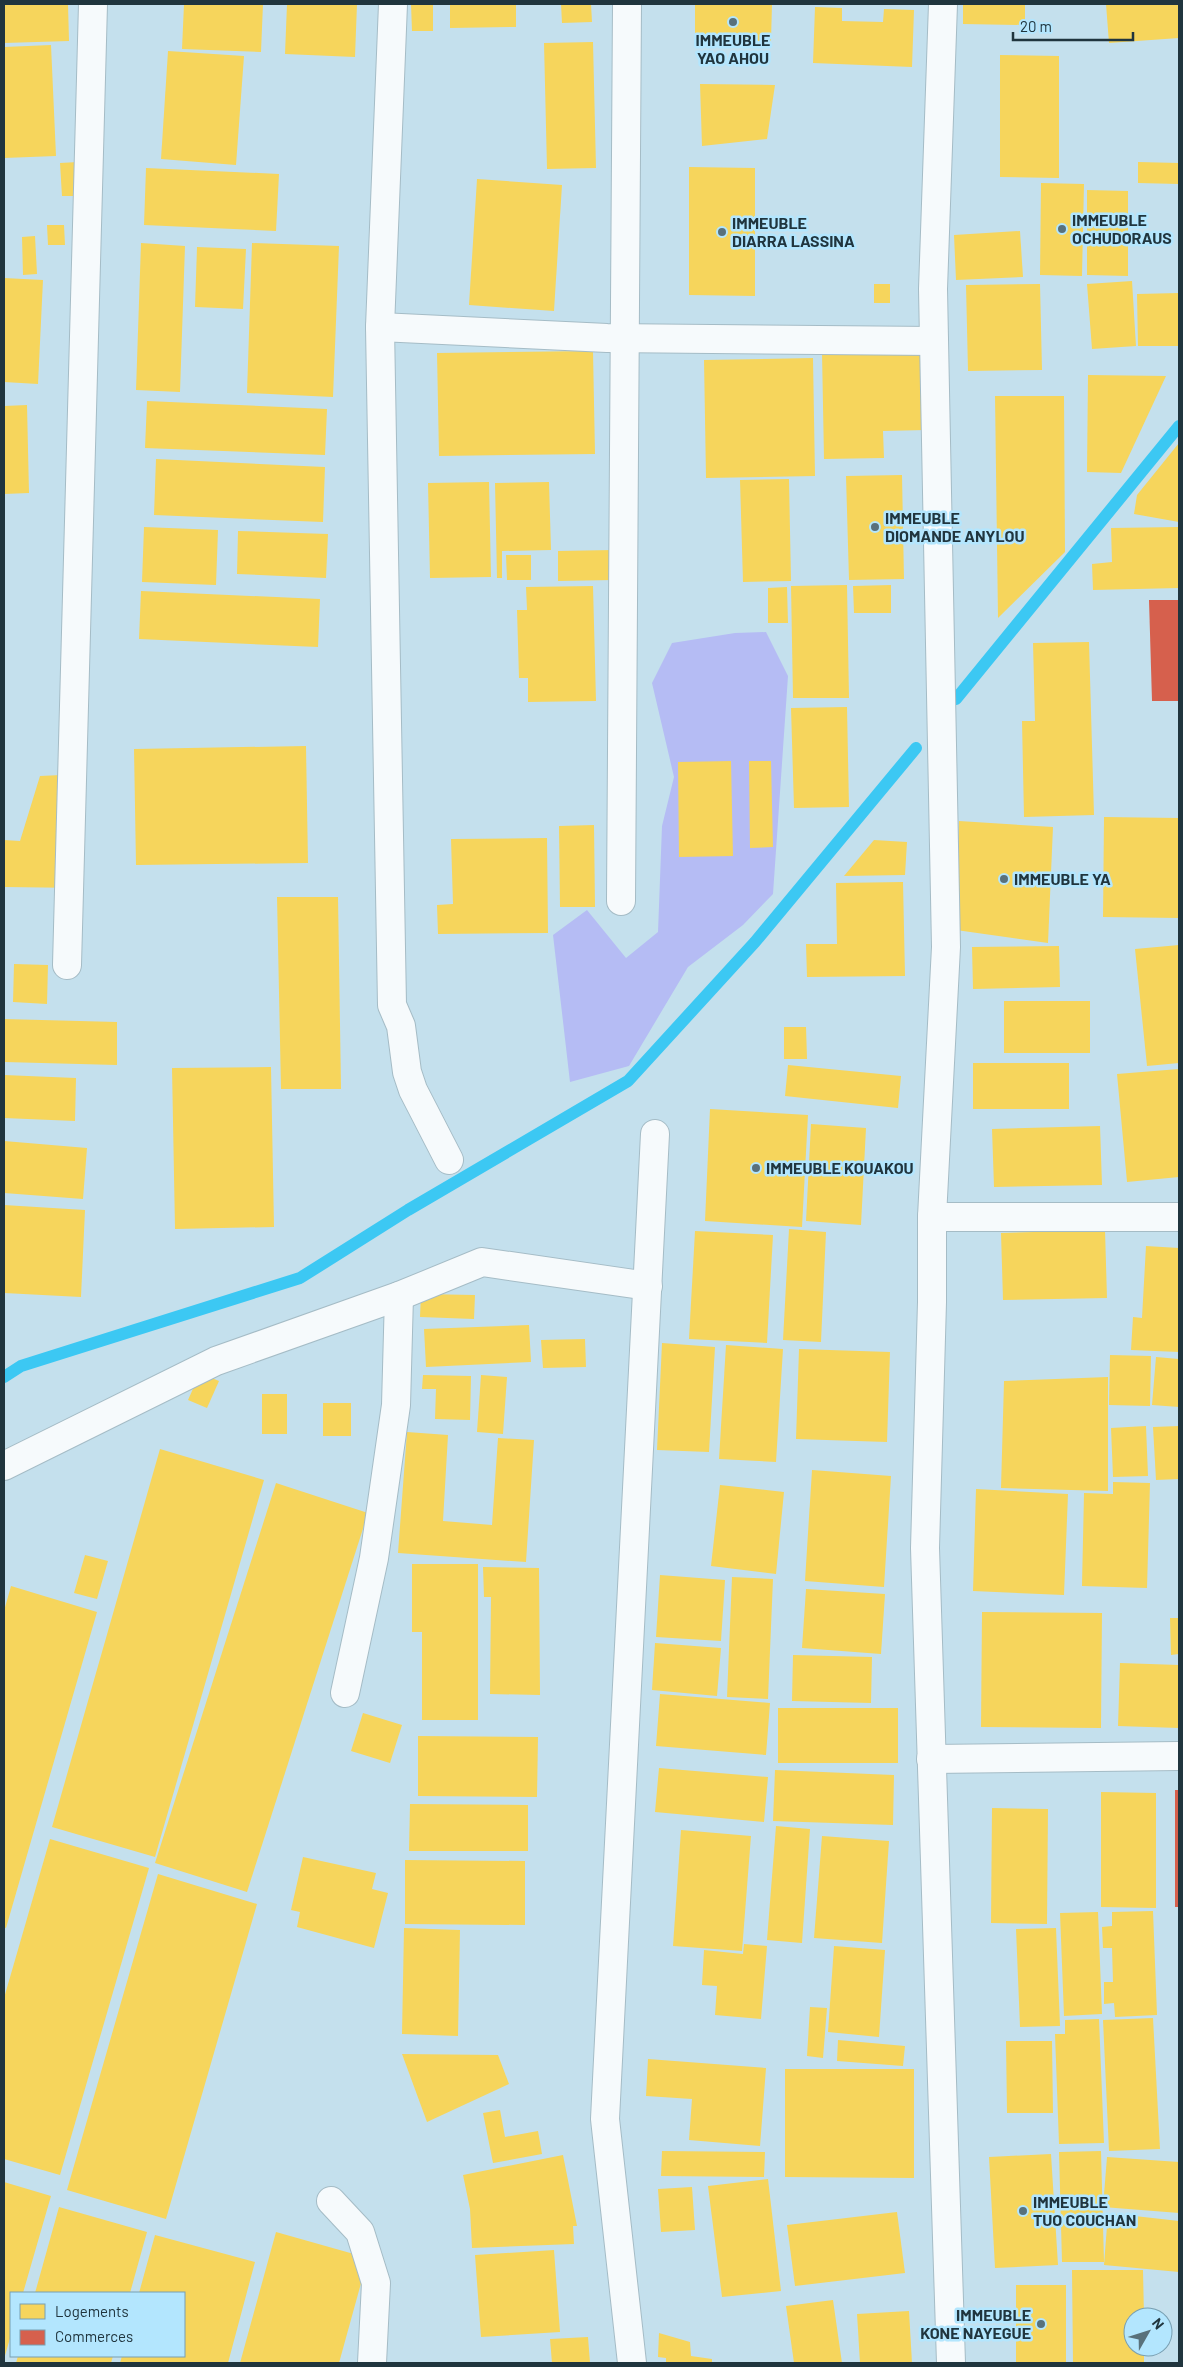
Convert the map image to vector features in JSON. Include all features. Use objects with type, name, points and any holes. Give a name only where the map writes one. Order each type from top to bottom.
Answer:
[{"type":"street","points":[[67,966],[93,4]]},
{"type":"street","points":[[393,4],[380,327],[392,1005],[401,1026],[407,1072],[413,1090],[449,1160]]},
{"type":"street","points":[[621,901],[627,4]]},
{"type":"street","points":[[943,4],[933,289],[946,947],[932,1217],[932,1302],[925,1548],[951,2363]]},
{"type":"street","points":[[380,327],[625,337],[934,341]]},
{"type":"street","points":[[632,2363],[604,2119],[655,1134]]},
{"type":"street","points":[[932,1217],[1179,1217]]},
{"type":"street","points":[[4,1466],[216,1361],[399,1296],[482,1262],[648,1286]]},
{"type":"street","points":[[346,1694],[374,1558],[396,1405],[399,1296]]},
{"type":"street","points":[[931,1759],[1179,1756]]},
{"type":"street","points":[[330,2201],[360,2232],[376,2283],[372,2363]]},
{"type":"shaded area","points":[[766,632],[788,676],[773,894],[743,925],[688,967],[629,1066],[570,1082],[553,935],[587,910],[626,958],[658,932],[662,826],[674,777],[652,683],[672,643],[735,633]]},
{"type":"building: Logements","points":[[4,4],[68,4],[69,41],[4,43]]},
{"type":"building: Logements","points":[[184,4],[263,4],[261,52],[182,49]]},
{"type":"building: Logements","points":[[287,4],[357,4],[355,57],[285,54]]},
{"type":"building: Logements","points":[[411,4],[433,4],[433,31],[412,31]]},
{"type":"building: Logements","points":[[450,4],[516,4],[516,27],[450,28]]},
{"type":"building: Logements","points":[[561,4],[591,4],[592,22],[562,23]]},
{"type":"building: Logements","name":"IMMEUBLE YAO AHOU","points":[[695,4],[772,4],[771,41],[695,40]]},
{"type":"building: Logements","points":[[963,4],[1025,4],[1025,25],[963,24]]},
{"type":"building: Logements","points":[[1106,4],[1179,4],[1179,38],[1109,43]]},
{"type":"building: Logements","points":[[815,7],[842,8],[842,21],[883,22],[884,9],[914,10],[912,67],[813,63]]},
{"type":"building: Logements","points":[[593,42],[596,168],[547,169],[544,43]]},
{"type":"building: Logements","points":[[51,45],[56,156],[4,158],[4,47]]},
{"type":"building: Logements","points":[[168,51],[244,56],[236,165],[161,159]]},
{"type":"building: Logements","points":[[1000,55],[1059,56],[1059,178],[1000,177]]},
{"type":"building: Logements","points":[[700,84],[775,85],[767,139],[702,146]]},
{"type":"building: Logements","points":[[78,162],[79,196],[62,196],[60,163]]},
{"type":"building: Logements","points":[[1138,162],[1179,163],[1179,184],[1138,183]]},
{"type":"building: Logements","name":"IMMEUBLE DIARRA LASSINA","points":[[689,167],[755,168],[755,296],[689,295]]},
{"type":"building: Logements","points":[[146,168],[279,174],[276,231],[144,225]]},
{"type":"building: Logements","points":[[477,179],[562,185],[554,311],[469,305]]},
{"type":"building: Logements","name":"IMMEUBLE OCHUDORAUS","points":[[1041,183],[1084,184],[1082,276],[1040,275]]},
{"type":"building: Logements","points":[[1087,190],[1128,191],[1128,276],[1087,275]]},
{"type":"building: Logements","points":[[47,225],[64,225],[65,245],[48,245]]},
{"type":"building: Logements","points":[[1020,231],[1023,277],[956,280],[954,235]]},
{"type":"building: Logements","points":[[35,236],[37,274],[23,275],[22,237]]},
{"type":"building: Logements","points":[[141,243],[185,246],[180,392],[136,390]]},
{"type":"building: Logements","points":[[252,243],[339,246],[333,397],[247,393]]},
{"type":"building: Logements","points":[[197,247],[246,249],[243,309],[195,307]]},
{"type":"building: Logements","points":[[4,278],[43,280],[38,384],[4,382]]},
{"type":"building: Logements","points":[[1132,281],[1136,346],[1092,349],[1087,284]]},
{"type":"building: Logements","points":[[874,284],[890,284],[890,303],[874,303]]},
{"type":"building: Logements","points":[[1040,284],[1042,370],[968,371],[966,285]]},
{"type":"building: Logements","points":[[1179,293],[1179,346],[1138,346],[1137,294]]},
{"type":"building: Logements","points":[[925,350],[926,430],[883,431],[884,458],[824,459],[822,352]]},
{"type":"building: Logements","points":[[593,351],[595,454],[439,456],[437,353]]},
{"type":"building: Logements","points":[[813,358],[815,476],[706,478],[704,360]]},
{"type":"building: Logements","points":[[1088,375],[1166,376],[1121,473],[1087,472]]},
{"type":"building: Logements","points":[[995,396],[1064,396],[1065,552],[998,618]]},
{"type":"building: Logements","points":[[147,401],[327,409],[325,455],[145,448]]},
{"type":"building: Logements","points":[[27,405],[29,493],[4,494],[4,406]]},
{"type":"building: Logements","points":[[1179,443],[1179,522],[1134,514],[1137,495]]},
{"type":"building: Logements","points":[[156,459],[325,467],[323,522],[154,515]]},
{"type":"building: Logements","name":"IMMEUBLE DIOMANDE ANYLOU","points":[[902,475],[904,579],[849,580],[846,476]]},
{"type":"building: Logements","points":[[789,479],[791,581],[743,582],[740,480]]},
{"type":"building: Logements","points":[[489,482],[491,577],[430,578],[428,483]]},
{"type":"building: Logements","points":[[549,482],[551,550],[502,551],[502,578],[497,578],[495,483]]},
{"type":"building: Logements","points":[[144,527],[218,530],[216,585],[142,582]]},
{"type":"building: Logements","points":[[1179,527],[1179,588],[1093,590],[1092,564],[1112,562],[1111,528]]},
{"type":"building: Logements","points":[[238,531],[328,534],[326,578],[237,574]]},
{"type":"building: Logements","points":[[613,550],[613,580],[558,581],[558,551]]},
{"type":"building: Logements","points":[[506,555],[531,555],[531,580],[507,580]]},
{"type":"building: Logements","points":[[847,585],[849,698],[793,698],[791,586]]},
{"type":"building: Logements","points":[[891,585],[891,613],[854,613],[853,586]]},
{"type":"building: Logements","points":[[593,586],[596,701],[528,702],[528,678],[519,678],[517,610],[527,610],[526,587]]},
{"type":"building: Logements","points":[[787,587],[788,623],[768,623],[768,588]]},
{"type":"building: Logements","points":[[141,591],[320,599],[318,647],[139,639]]},
{"type":"building: Logements","points":[[1089,642],[1094,815],[1024,817],[1022,721],[1035,721],[1033,643]]},
{"type":"building: Logements","points":[[847,707],[849,807],[794,808],[791,708]]},
{"type":"building: Logements","points":[[306,746],[308,863],[136,865],[134,749]]},
{"type":"building: Logements","points":[[731,761],[733,856],[679,857],[678,762]]},
{"type":"building: Logements","points":[[749,761],[771,761],[773,847],[750,848]]},
{"type":"building: Logements","points":[[83,774],[83,888],[4,887],[4,840],[20,841],[40,776]]},
{"type":"building: Logements","points":[[1104,817],[1179,818],[1179,918],[1103,917]]},
{"type":"building: Logements","name":"IMMEUBLE YA","points":[[959,821],[1053,827],[1048,943],[956,930]]},
{"type":"building: Logements","points":[[594,825],[595,907],[560,907],[559,826]]},
{"type":"building: Logements","points":[[547,838],[548,933],[438,934],[437,905],[453,904],[451,839]]},
{"type":"building: Logements","points":[[874,840],[907,842],[905,875],[844,876]]},
{"type":"building: Logements","points":[[903,882],[905,976],[807,977],[806,944],[837,944],[836,883]]},
{"type":"building: Logements","points":[[277,897],[338,897],[341,1089],[281,1089]]},
{"type":"building: Logements","points":[[1179,945],[1179,1063],[1147,1066],[1135,949]]},
{"type":"building: Logements","points":[[1059,946],[1060,987],[973,989],[972,947]]},
{"type":"building: Logements","points":[[14,964],[48,965],[47,1004],[13,1002]]},
{"type":"building: Logements","points":[[1004,1001],[1090,1001],[1090,1053],[1004,1053]]},
{"type":"building: Logements","points":[[4,1019],[117,1022],[117,1065],[4,1062]]},
{"type":"building: Logements","points":[[784,1027],[806,1027],[807,1059],[784,1059]]},
{"type":"building: Logements","points":[[973,1063],[1069,1063],[1069,1109],[973,1109]]},
{"type":"building: Logements","points":[[788,1065],[901,1076],[898,1108],[785,1096]]},
{"type":"building: Logements","points":[[271,1067],[274,1227],[175,1229],[172,1068]]},
{"type":"building: Logements","points":[[1179,1069],[1179,1177],[1127,1182],[1117,1074]]},
{"type":"building: Logements","points":[[4,1075],[76,1078],[75,1121],[4,1118]]},
{"type":"building: Logements","name":"IMMEUBLE KOUAKOU","points":[[710,1109],[808,1115],[802,1227],[705,1221]]},
{"type":"building: Logements","points":[[811,1124],[866,1128],[861,1225],[806,1221]]},
{"type":"building: Logements","points":[[1100,1126],[1102,1185],[994,1187],[992,1129]]},
{"type":"building: Logements","points":[[4,1141],[87,1148],[83,1199],[4,1193]]},
{"type":"building: Logements","points":[[4,1205],[85,1210],[81,1297],[4,1293]]},
{"type":"building: Logements","points":[[789,1229],[826,1232],[821,1342],[783,1340]]},
{"type":"building: Logements","points":[[1105,1230],[1107,1298],[1003,1300],[1001,1233]]},
{"type":"building: Logements","points":[[695,1231],[773,1235],[767,1343],[689,1339]]},
{"type":"building: Logements","points":[[1146,1246],[1179,1248],[1179,1352],[1131,1350],[1133,1317],[1142,1318]]},
{"type":"building: Logements","points":[[421,1294],[475,1295],[474,1319],[420,1317]]},
{"type":"building: Logements","points":[[529,1325],[531,1362],[426,1367],[424,1329]]},
{"type":"building: Logements","points":[[585,1339],[586,1367],[543,1368],[541,1340]]},
{"type":"building: Logements","points":[[662,1343],[715,1347],[709,1452],[657,1450]]},
{"type":"building: Logements","points":[[726,1345],[783,1349],[776,1462],[719,1459]]},
{"type":"building: Logements","points":[[799,1349],[890,1352],[887,1442],[796,1439]]},
{"type":"building: Logements","points":[[1110,1355],[1151,1356],[1150,1406],[1109,1405]]},
{"type":"building: Logements","points":[[1156,1357],[1179,1359],[1179,1407],[1152,1405]]},
{"type":"building: Logements","points":[[200,1373],[219,1381],[207,1408],[188,1400]]},
{"type":"building: Logements","points":[[423,1375],[471,1376],[470,1420],[435,1419],[436,1389],[422,1389]]},
{"type":"building: Logements","points":[[481,1375],[507,1377],[503,1434],[477,1432]]},
{"type":"building: Logements","points":[[1108,1377],[1108,1491],[1001,1488],[1004,1381]]},
{"type":"building: Logements","points":[[262,1394],[287,1394],[287,1434],[262,1434]]},
{"type":"building: Logements","points":[[323,1403],[351,1403],[351,1436],[323,1436]]},
{"type":"building: Logements","points":[[1146,1426],[1148,1476],[1113,1477],[1111,1428]]},
{"type":"building: Logements","points":[[1179,1426],[1179,1479],[1156,1480],[1153,1427]]},
{"type":"building: Logements","points":[[407,1432],[448,1435],[443,1521],[492,1525],[498,1438],[534,1440],[526,1562],[398,1553]]},
{"type":"building: Logements","points":[[160,1449],[264,1480],[155,1857],[52,1827]]},
{"type":"building: Logements","points":[[812,1470],[891,1476],[884,1587],[805,1581]]},
{"type":"building: Logements","points":[[1113,1482],[1150,1483],[1147,1588],[1082,1586],[1084,1493],[1113,1494]]},
{"type":"building: Logements","points":[[276,1483],[368,1513],[247,1892],[155,1863]]},
{"type":"building: Logements","points":[[720,1485],[784,1492],[776,1574],[711,1566]]},
{"type":"building: Logements","points":[[976,1489],[1068,1494],[1064,1595],[973,1591]]},
{"type":"building: Logements","points":[[85,1555],[108,1561],[97,1599],[74,1593]]},
{"type":"building: Logements","points":[[412,1564],[478,1564],[478,1720],[422,1720],[422,1632],[412,1632]]},
{"type":"building: Logements","points":[[483,1567],[539,1568],[540,1695],[490,1694],[491,1597],[484,1597]]},
{"type":"building: Logements","points":[[660,1575],[725,1580],[721,1641],[656,1637]]},
{"type":"building: Logements","points":[[732,1577],[773,1579],[768,1699],[727,1697]]},
{"type":"building: Logements","points":[[11,1586],[97,1612],[6,1928],[4,1927],[4,1611]]},
{"type":"building: Logements","points":[[806,1589],[885,1594],[881,1654],[802,1648]]},
{"type":"building: Logements","points":[[982,1612],[1102,1613],[1101,1728],[981,1727]]},
{"type":"building: Logements","points":[[1170,1618],[1179,1618],[1179,1654],[1171,1655]]},
{"type":"building: Logements","points":[[655,1643],[721,1648],[717,1696],[652,1690]]},
{"type":"building: Logements","points":[[793,1655],[872,1657],[871,1703],[792,1701]]},
{"type":"building: Logements","points":[[1120,1663],[1179,1665],[1179,1728],[1118,1726]]},
{"type":"building: Logements","points":[[660,1694],[770,1703],[766,1755],[656,1746]]},
{"type":"building: Logements","points":[[778,1708],[898,1708],[898,1763],[778,1763]]},
{"type":"building: Logements","points":[[363,1713],[402,1725],[390,1763],[351,1751]]},
{"type":"building: Logements","points":[[418,1736],[538,1737],[537,1797],[418,1796]]},
{"type":"building: Logements","points":[[659,1768],[768,1777],[764,1822],[655,1812]]},
{"type":"building: Logements","points":[[775,1770],[894,1775],[893,1825],[773,1821]]},
{"type":"building: Logements","points":[[1101,1792],[1156,1793],[1156,1908],[1101,1907]]},
{"type":"building: Logements","points":[[410,1804],[528,1805],[528,1851],[409,1851]]},
{"type":"building: Logements","points":[[992,1808],[1048,1809],[1047,1924],[991,1923]]},
{"type":"building: Logements","points":[[776,1826],[810,1829],[802,1943],[767,1940]]},
{"type":"building: Logements","points":[[681,1830],[751,1836],[742,1951],[673,1946]]},
{"type":"building: Logements","points":[[822,1836],[889,1841],[882,1943],[814,1938]]},
{"type":"building: Logements","points":[[50,1839],[149,1868],[60,2175],[4,2159],[4,1998]]},
{"type":"building: Logements","points":[[303,1857],[376,1873],[372,1889],[388,1893],[374,1948],[297,1927],[300,1912],[291,1910]]},
{"type":"building: Logements","points":[[405,1860],[525,1861],[525,1925],[405,1924]]},
{"type":"building: Logements","points":[[158,1874],[257,1904],[166,2219],[67,2190]]},
{"type":"building: Logements","points":[[1153,1911],[1157,2015],[1115,2017],[1114,2003],[1104,2004],[1104,1982],[1113,1982],[1112,1948],[1103,1948],[1102,1927],[1112,1926],[1112,1912]]},
{"type":"building: Logements","points":[[1098,1912],[1102,2014],[1064,2016],[1060,1913]]},
{"type":"building: Logements","points":[[404,1928],[460,1930],[458,2036],[402,2034]]},
{"type":"building: Logements","points":[[1056,1928],[1060,2026],[1020,2027],[1016,1929]]},
{"type":"building: Logements","points":[[744,1944],[767,1946],[761,2019],[715,2015],[717,1986],[702,1985],[704,1950],[743,1954]]},
{"type":"building: Logements","points":[[834,1946],[885,1950],[879,2037],[828,2032]]},
{"type":"building: Logements","points":[[810,2007],[827,2008],[823,2058],[807,2056]]},
{"type":"building: Logements","points":[[1153,2018],[1160,2149],[1109,2151],[1103,2020]]},
{"type":"building: Logements","points":[[1099,2019],[1104,2143],[1059,2144],[1055,2034],[1065,2034],[1065,2020]]},
{"type":"building: Logements","points":[[838,2040],[905,2046],[903,2066],[837,2061]]},
{"type":"building: Logements","points":[[1006,2041],[1052,2041],[1053,2113],[1007,2113]]},
{"type":"building: Logements","points":[[402,2054],[498,2055],[509,2084],[427,2122]]},
{"type":"building: Logements","points":[[648,2059],[766,2068],[760,2146],[689,2140],[692,2099],[646,2096]]},
{"type":"building: Logements","points":[[785,2069],[914,2069],[914,2178],[785,2177]]},
{"type":"building: Logements","points":[[500,2110],[505,2137],[538,2131],[542,2154],[493,2163],[483,2113]]},
{"type":"building: Logements","points":[[662,2151],[765,2152],[764,2177],[661,2176]]},
{"type":"building: Logements","points":[[1101,2151],[1104,2262],[1062,2262],[1059,2152]]},
{"type":"building: Logements","name":"IMMEUBLE TUO COUCHAN","points":[[1051,2154],[1058,2265],[995,2268],[989,2157]]},
{"type":"building: Logements","points":[[563,2155],[577,2226],[573,2226],[574,2244],[472,2248],[470,2209],[463,2175]]},
{"type":"building: Logements","points":[[1107,2157],[1179,2162],[1179,2213],[1103,2207]]},
{"type":"building: Logements","points":[[768,2179],[781,2291],[722,2297],[708,2186]]},
{"type":"building: Logements","points":[[4,2182],[51,2196],[23,2292],[10,2292],[10,2338],[4,2359]]},
{"type":"building: Logements","points":[[692,2187],[695,2230],[661,2232],[658,2189]]},
{"type":"building: Logements","points":[[59,2207],[147,2232],[130,2292],[35,2292]]},
{"type":"building: Logements","points":[[897,2212],[905,2273],[795,2286],[787,2225]]},
{"type":"building: Logements","points":[[1108,2213],[1179,2221],[1179,2272],[1104,2265]]},
{"type":"building: Logements","points":[[276,2232],[368,2258],[339,2363],[240,2363]]},
{"type":"building: Logements","points":[[155,2235],[255,2262],[228,2363],[120,2363],[122,2357],[185,2357],[185,2292],[139,2292]]},
{"type":"building: Logements","points":[[554,2250],[560,2332],[481,2337],[475,2255]]},
{"type":"building: Logements","points":[[1072,2270],[1143,2270],[1144,2307],[1123,2307],[1123,2357],[1144,2357],[1144,2363],[1073,2363]]},
{"type":"building: Logements","name":"IMMEUBLE KONE NAYEGUE","points":[[1016,2285],[1066,2285],[1066,2363],[1016,2363]]},
{"type":"building: Logements","points":[[833,2300],[842,2363],[794,2363],[786,2306]]},
{"type":"building: Logements","points":[[909,2311],[912,2363],[860,2363],[857,2314]]},
{"type":"building: Logements","points":[[659,2333],[690,2342],[691,2356],[712,2359],[712,2363],[666,2363],[666,2358],[658,2357]]},
{"type":"building: Logements","points":[[588,2337],[590,2363],[552,2363],[550,2339]]},
{"type":"building: Logements","points":[[18,2357],[113,2357],[111,2363],[16,2363]]},
{"type":"building: Commerces","points":[[1149,600],[1179,600],[1179,701],[1152,701]]},
{"type":"building: Commerces","points":[[1175,1790],[1179,1790],[1179,1907],[1175,1907]]},
{"type":"waterway","points":[[956,699],[1179,426]]},
{"type":"waterway","points":[[4,1377],[21,1366],[300,1278],[408,1210],[628,1081],[755,942],[916,748]]},
{"type":"place","name":"IMMEUBLE YAO AHOU","points":[[733,22]]},
{"type":"place","name":"IMMEUBLE OCHUDORAUS","points":[[1062,229]]},
{"type":"place","name":"IMMEUBLE DIARRA LASSINA","points":[[722,232]]},
{"type":"place","name":"IMMEUBLE DIOMANDE ANYLOU","points":[[875,527]]},
{"type":"place","name":"IMMEUBLE YA","points":[[1004,879]]},
{"type":"place","name":"IMMEUBLE KOUAKOU","points":[[756,1168]]},
{"type":"place","name":"IMMEUBLE TUO COUCHAN","points":[[1023,2211]]},
{"type":"place","name":"IMMEUBLE KONE NAYEGUE","points":[[1041,2324]]}]
